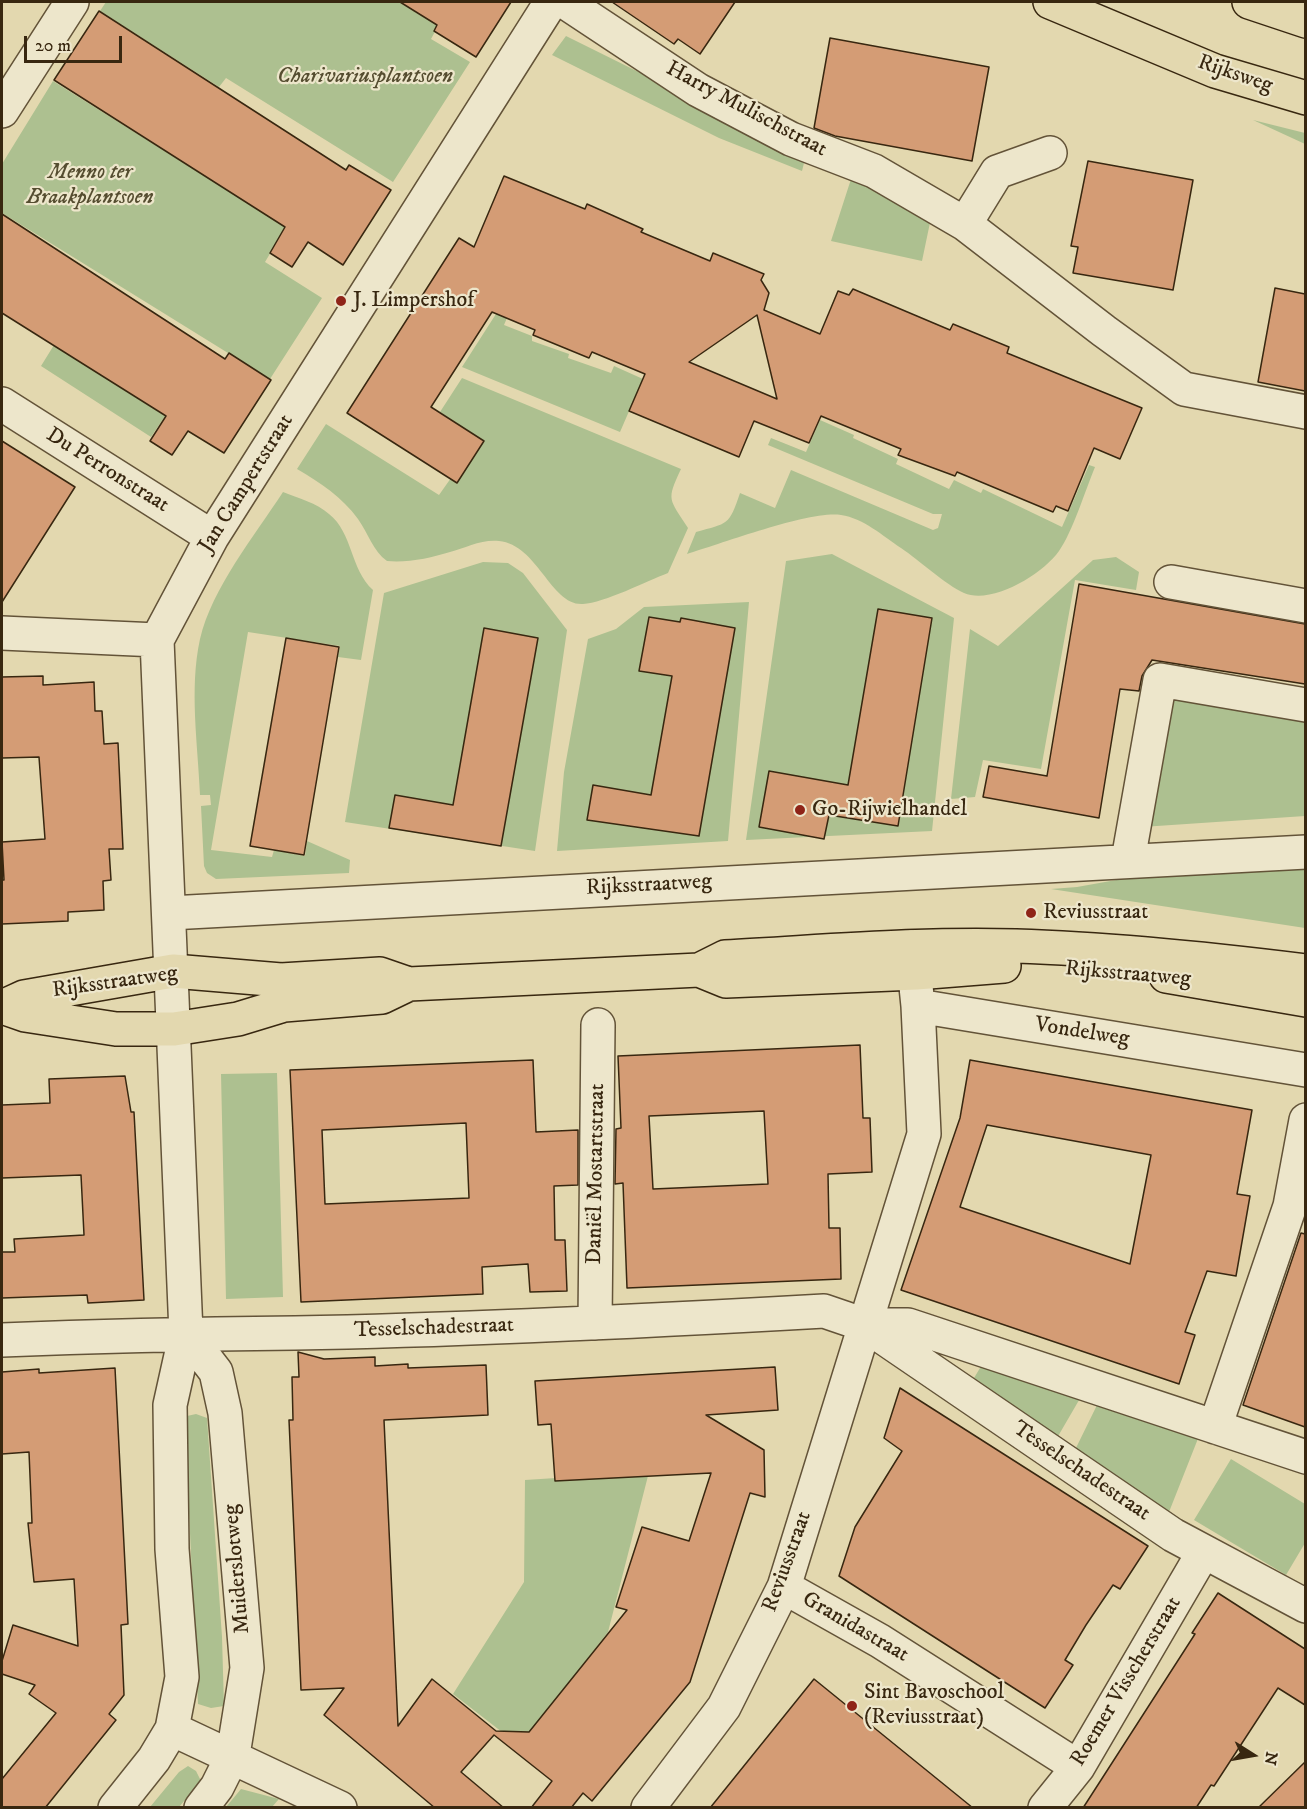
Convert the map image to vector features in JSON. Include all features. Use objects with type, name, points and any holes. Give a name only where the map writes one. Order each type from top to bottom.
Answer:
[{"type":"main road","name":"Rijksweg","points":[[1050,2],[1215,71],[1305,98]]},
{"type":"main road","points":[[1249,2],[1305,21]]},
{"type":"main road","name":"Rijksstraatweg","points":[[914,960],[1015,946],[1185,956],[1305,971]]},
{"type":"main road","name":"Rijksstraatweg","points":[[2,1007],[24,997],[173,971],[281,980],[381,974],[409,984],[699,970],[725,957],[914,960],[1026,966],[1184,978],[1305,1000]]},
{"type":"main road","name":"Rijksstraatweg","points":[[2,1007],[25,1015],[116,1029],[174,1029],[238,1019],[284,1005],[382,997],[409,984]]},
{"type":"street","points":[[2,111],[72,2]]},
{"type":"street","name":"Jan Campertstraat","points":[[157,639],[212,537],[551,2]]},
{"type":"street","name":"Harry Mulischstraat","points":[[565,2],[698,90],[792,139],[874,171],[965,224],[1104,332],[1184,389],[1305,412]]},
{"type":"street","points":[[965,224],[997,172],[1050,153]]},
{"type":"street","name":"Du Perronstraat","points":[[2,404],[212,537]]},
{"type":"street","points":[[1171,582],[1305,606]]},
{"type":"street","points":[[2,633],[157,639],[173,971],[186,1333],[170,1405],[172,1549],[182,1677],[172,1729],[154,1759],[115,1808]]},
{"type":"street","points":[[1128,860],[1160,680],[1305,705]]},
{"type":"street","name":"Rijksstraatweg","points":[[170,913],[1305,852]]},
{"type":"street","points":[[914,960],[918,1006]]},
{"type":"street","name":"Vondelweg","points":[[918,1006],[1305,1070]]},
{"type":"street","name":"Reviusstraat","points":[[648,1808],[724,1707],[784,1587],[924,1134],[918,1006]]},
{"type":"street","name":"Daniël Mostartstraat","points":[[595,1323],[598,1025]]},
{"type":"street","points":[[1215,1426],[1290,1206],[1305,1120]]},
{"type":"street","name":"Tesselschadestraat","points":[[2,1340],[595,1323],[824,1311],[865,1325],[1203,1553],[1305,1606]]},
{"type":"street","name":"Tesselschadestraat","points":[[865,1325],[908,1324],[1305,1457]]},
{"type":"street","name":"Muiderslotweg","points":[[186,1333],[216,1372],[225,1413],[247,1668],[233,1755],[217,1787],[201,1808]]},
{"type":"street","name":"Roemer Visscherstraat","points":[[1045,1808],[1078,1767],[1203,1553]]},
{"type":"street","name":"Granidastraat","points":[[784,1587],[880,1641],[1078,1767]]},
{"type":"street","points":[[172,1729],[233,1755],[340,1808]]},
{"type":"green space","name":"Charivariusplantsoen","points":[[106,2],[399,2],[438,26],[431,39],[470,62],[393,182],[226,78],[219,87],[100,11]]},
{"type":"green space","points":[[566,36],[806,155],[802,171],[719,138],[552,55]]},
{"type":"green space","name":"Menno ter Braakplantsoen","points":[[53,81],[286,227],[265,262],[322,298],[270,379],[2,213],[2,164]]},
{"type":"green space","points":[[1253,120],[1305,133],[1305,144]]},
{"type":"green space","points":[[852,176],[932,213],[922,261],[831,241]]},
{"type":"green space","points":[[519,278],[523,280],[504,325],[532,336],[532,341],[569,354],[568,358],[611,373],[614,366],[643,379],[620,432],[462,367]]},
{"type":"green space","points":[[54,345],[165,416],[151,437],[41,366]]},
{"type":"green space","points":[[462,378],[681,469],[673,488],[672,499],[673,505],[688,528],[668,573],[614,596],[583,604],[572,602],[562,596],[524,553],[512,545],[499,541],[480,543],[419,560],[387,561],[374,547],[358,519],[345,504],[323,485],[297,469],[326,424],[439,495],[451,478],[457,482],[484,441],[440,412]]},
{"type":"green space","points":[[820,420],[898,459],[896,464],[949,489],[954,480],[981,493],[983,489],[1062,527],[1089,465],[1095,467],[1074,522],[1059,551],[1029,578],[988,595],[975,596],[964,593],[872,528],[841,515],[827,515],[788,523],[687,554],[696,532],[726,522],[733,512],[740,493],[775,508],[791,470],[933,530],[938,528],[942,514],[933,514],[768,445],[771,438],[806,452]]},
{"type":"green space","points":[[283,492],[319,507],[337,522],[360,572],[373,590],[361,660],[338,657],[340,646],[248,632],[211,850],[272,857],[274,850],[305,856],[307,841],[350,860],[349,873],[216,879],[207,873],[204,866],[201,806],[211,805],[210,795],[200,795],[195,677],[200,639],[224,581]]},
{"type":"green space","points":[[832,554],[954,618],[932,831],[746,840],[786,561]]},
{"type":"green space","points":[[1116,557],[1139,572],[1136,590],[1075,580],[1041,769],[983,760],[975,797],[951,799],[970,629],[998,646],[1093,560]]},
{"type":"green space","points":[[483,562],[508,563],[523,573],[567,630],[535,851],[345,822],[384,593]]},
{"type":"green space","points":[[749,602],[728,841],[557,851],[564,772],[588,639],[616,629],[644,607]]},
{"type":"green space","points":[[1169,692],[1305,720],[1305,816],[1142,827]]},
{"type":"green space","points":[[1305,860],[1305,928],[1051,889],[1077,887],[1161,872]]},
{"type":"green space","points":[[277,1073],[283,1297],[226,1299],[221,1074]]},
{"type":"green space","points":[[983,1363],[1082,1395],[1057,1438],[974,1378]]},
{"type":"green space","points":[[1098,1403],[1201,1431],[1169,1512],[1075,1450]]},
{"type":"green space","points":[[196,1414],[207,1418],[222,1637],[224,1706],[211,1708],[198,1704],[185,1426],[187,1416]]},
{"type":"green space","points":[[1231,1459],[1305,1504],[1305,1543],[1286,1575],[1194,1520]]},
{"type":"green space","points":[[649,1472],[608,1632],[520,1746],[453,1694],[524,1582],[525,1480]]},
{"type":"green space","points":[[188,1766],[196,1771],[201,1781],[179,1807],[150,1807],[179,1772]]},
{"type":"green space","points":[[241,1789],[279,1799],[272,1807],[226,1807]]},
{"type":"building","points":[[400,2],[511,2],[476,57],[434,31],[437,25]]},
{"type":"building","points":[[612,2],[735,2],[700,54],[678,39],[674,44]]},
{"type":"building","points":[[99,11],[346,170],[349,165],[391,190],[343,265],[308,242],[292,267],[270,253],[285,227],[54,80]]},
{"type":"building","points":[[830,38],[989,67],[972,161],[835,136],[814,128]]},
{"type":"building","points":[[1088,161],[1193,180],[1173,290],[1073,273],[1078,247],[1071,246]]},
{"type":"building","points":[[504,176],[585,209],[587,204],[643,229],[641,232],[710,261],[713,253],[764,274],[761,280],[769,293],[764,310],[820,334],[838,291],[849,295],[853,289],[950,330],[953,324],[1009,347],[1007,353],[1142,408],[1120,459],[1094,448],[1068,511],[1056,506],[1053,512],[957,472],[955,476],[898,455],[901,449],[821,416],[809,443],[754,421],[739,457],[629,411],[645,374],[592,352],[589,358],[533,335],[535,330],[492,312],[431,407],[484,441],[457,483],[347,413],[459,238],[474,247]],"holes":[[[757,315],[777,399],[689,362]]]},
{"type":"building","points":[[2,214],[225,359],[229,353],[271,380],[224,453],[188,431],[172,455],[150,441],[166,416],[2,313]]},
{"type":"building","points":[[1275,288],[1305,294],[1305,391],[1258,382]]},
{"type":"building","points":[[2,441],[75,487],[2,602]]},
{"type":"building","points":[[1079,584],[1305,624],[1305,684],[1152,660],[1142,676],[1139,691],[1120,689],[1099,818],[983,797],[989,766],[1047,776]]},
{"type":"building","points":[[878,609],[932,618],[898,826],[829,815],[824,839],[759,827],[769,771],[848,785]]},
{"type":"building","points":[[649,617],[680,622],[681,618],[735,628],[699,836],[587,820],[593,785],[651,795],[672,676],[639,671]]},
{"type":"building","points":[[484,628],[538,638],[501,846],[389,828],[395,795],[453,805]]},
{"type":"building","points":[[286,638],[339,647],[304,855],[250,846]]},
{"type":"building","points":[[43,676],[43,685],[94,682],[95,711],[102,711],[104,744],[118,743],[123,849],[109,849],[111,880],[103,881],[104,910],[68,912],[68,921],[2,924],[2,880],[4,880],[2,842],[45,839],[39,757],[2,758],[2,677]]},
{"type":"building","points":[[860,1045],[863,1118],[870,1118],[872,1172],[828,1174],[829,1228],[840,1228],[841,1279],[627,1288],[623,1183],[615,1184],[616,1129],[621,1128],[618,1056]],"holes":[[[764,1111],[768,1184],[653,1189],[649,1116]]]},
{"type":"building","points":[[533,1060],[536,1132],[578,1130],[578,1185],[554,1186],[555,1240],[565,1240],[567,1291],[530,1292],[528,1264],[482,1267],[483,1294],[301,1302],[290,1070]],"holes":[[[466,1123],[469,1198],[325,1204],[322,1130]]]},
{"type":"building","points":[[970,1060],[1252,1110],[1237,1194],[1250,1196],[1236,1276],[1207,1271],[1185,1332],[1195,1335],[1179,1384],[901,1290],[960,1118]],"holes":[[[987,1125],[1151,1155],[1130,1264],[960,1207]]]},
{"type":"building","points":[[125,1076],[131,1112],[134,1112],[144,1300],[88,1303],[87,1295],[2,1298],[2,1252],[15,1252],[14,1239],[84,1235],[81,1175],[2,1178],[2,1105],[50,1103],[49,1079]]},
{"type":"building","points":[[1301,1233],[1305,1234],[1305,1427],[1243,1405]]},
{"type":"building","points":[[298,1352],[324,1359],[375,1357],[375,1366],[408,1364],[408,1368],[486,1365],[488,1415],[384,1420],[398,1726],[432,1679],[496,1731],[529,1732],[627,1610],[616,1607],[642,1527],[689,1541],[711,1473],[555,1481],[551,1424],[538,1425],[535,1381],[775,1367],[778,1410],[706,1415],[764,1450],[765,1497],[750,1493],[690,1682],[592,1801],[583,1793],[571,1808],[531,1808],[552,1781],[494,1735],[461,1772],[504,1808],[435,1808],[324,1715],[344,1688],[301,1690],[289,1420],[293,1420],[292,1377],[299,1377]]},
{"type":"building","points":[[115,1368],[128,1624],[121,1625],[124,1695],[109,1714],[116,1720],[45,1808],[2,1808],[2,1779],[56,1713],[29,1694],[35,1685],[2,1674],[2,1661],[13,1625],[78,1646],[74,1579],[34,1582],[28,1523],[32,1523],[29,1452],[2,1454],[2,1372],[39,1369],[39,1373]]},
{"type":"building","points":[[900,1388],[1148,1546],[1120,1589],[1113,1585],[1086,1625],[1065,1660],[1073,1665],[1045,1708],[839,1576],[855,1527],[902,1451],[884,1438]]},
{"type":"building","points":[[1218,1593],[1305,1649],[1305,1705],[1278,1688],[1214,1786],[1211,1785],[1196,1808],[1083,1808],[1195,1634],[1192,1633]]},
{"type":"building","points":[[814,1679],[973,1808],[710,1808]]},
{"type":"building","points":[[1305,1762],[1305,1808],[1258,1808]]},
{"type":"place","name":"J. Limpershof","points":[[341,301]]},
{"type":"place","name":"Go-Rijwielhandel","points":[[800,810]]},
{"type":"place","name":"Reviusstraat","points":[[1031,913]]},
{"type":"place","name":"Sint Bavoschool (Reviusstraat)","points":[[852,1706]]}]
